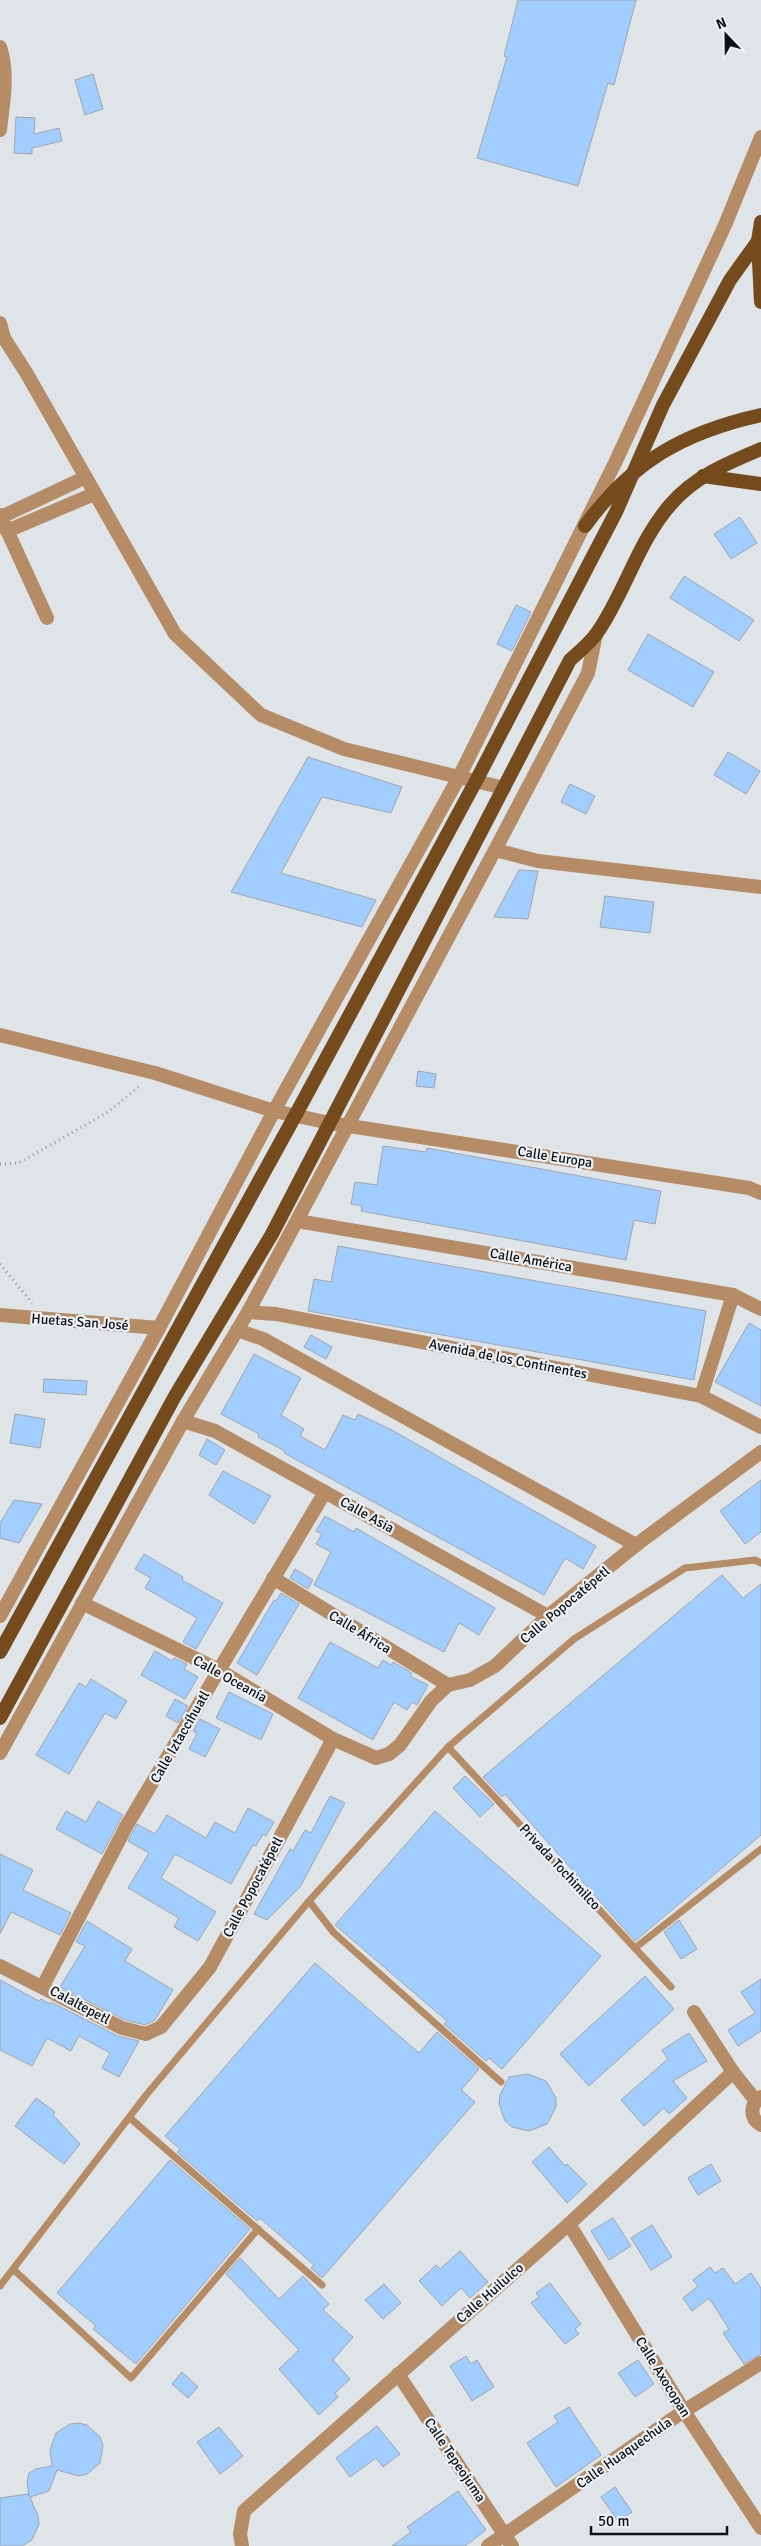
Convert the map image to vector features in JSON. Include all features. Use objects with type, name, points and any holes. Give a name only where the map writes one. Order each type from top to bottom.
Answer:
[{"type":"main road","points":[[761,222],[758,241],[761,302]]},
{"type":"main road","points":[[0,1652],[295,1116],[476,781],[634,472],[663,405],[730,280],[758,241]]},
{"type":"main road","points":[[584,526],[610,494],[656,455],[679,442],[710,430],[761,415]]},
{"type":"main road","points":[[0,1718],[175,1396],[272,1234],[570,660],[596,634],[653,528],[671,504],[703,476],[724,464],[761,449]]},
{"type":"main road","points":[[703,476],[761,484]]},
{"type":"street","points":[[0,47],[3,56],[5,88],[0,130]]},
{"type":"street","points":[[0,1616],[159,1328],[274,1111],[459,776],[584,526],[713,251],[761,137]]},
{"type":"street","points":[[0,323],[4,338],[27,374],[84,478],[175,634],[261,715],[344,749],[504,788]]},
{"type":"street","points":[[47,618],[1,516],[84,478]]},
{"type":"street","points":[[7,531],[94,494]]},
{"type":"street","points":[[0,1754],[183,1421],[248,1312],[495,850],[588,673],[596,634]]},
{"type":"street","points":[[495,850],[538,861],[761,887]]},
{"type":"street","name":"Calle Europa","points":[[0,1034],[155,1073],[295,1116],[749,1188],[761,1193]]},
{"type":"street","name":"Calle América","points":[[297,1221],[733,1295],[761,1309]]},
{"type":"street","points":[[701,1396],[733,1295]]},
{"type":"street","name":"Avenida de los Continentes","points":[[248,1312],[276,1314],[701,1396],[761,1427]]},
{"type":"street","name":"Huetas San José","points":[[0,1315],[159,1328]]},
{"type":"street","points":[[237,1330],[263,1339],[636,1545]]},
{"type":"street","name":"Calle Asia","points":[[183,1421],[215,1431],[548,1616]]},
{"type":"street","name":"Calle Popocatépetl","points":[[376,1758],[389,1754],[400,1745],[431,1701],[448,1685],[470,1680],[495,1666],[548,1616],[636,1545],[761,1452]]},
{"type":"street","name":"Calle Iztaccíhuatl","points":[[43,1986],[127,1825],[325,1492]]},
{"type":"street","name":"Calle África","points":[[273,1578],[448,1685]]},
{"type":"street","name":"Calle Oceanía","points":[[82,1603],[219,1670],[333,1739],[376,1758]]},
{"type":"street","name":"Calle Popocatépetl","points":[[161,2027],[210,1967],[333,1739]]},
{"type":"street","name":"Calaltepetl","points":[[0,1966],[43,1986],[122,2028],[146,2034],[161,2027]]},
{"type":"street","points":[[694,2012],[733,2072],[758,2099],[752,2110],[753,2117],[761,2125]]},
{"type":"street","name":"Calle Huilulco","points":[[242,2546],[240,2534],[244,2511],[569,2224],[733,2072]]},
{"type":"street","name":"Calle Axocopan","points":[[569,2224],[684,2411],[761,2528]]},
{"type":"street","name":"Calle Huaquechula","points":[[488,2546],[509,2541],[684,2411],[761,2363]]},
{"type":"street","name":"Calle Tepeojuma","points":[[398,2374],[509,2541]]},
{"type":"lane","points":[[0,2286],[130,2118],[309,1901],[448,1747],[574,1639],[685,1568],[755,1560],[761,1563]]},
{"type":"lane","name":"Privada Tochimilco","points":[[448,1747],[672,1987]]},
{"type":"lane","points":[[635,1948],[761,1849]]},
{"type":"lane","points":[[309,1901],[334,1933],[501,2082]]},
{"type":"lane","points":[[130,2118],[322,2285]]},
{"type":"lane","points":[[14,2270],[131,2378],[258,2229]]},
{"type":"path","points":[[0,1164],[19,1163],[108,1112],[155,1073]]},
{"type":"path","points":[[0,1264],[45,1319]]},
{"type":"building","points":[[518,0],[636,0],[614,85],[608,83],[578,186],[477,158],[507,57],[504,56]]},
{"type":"building","points":[[93,74],[103,109],[85,115],[75,80]]},
{"type":"building","points":[[16,117],[35,118],[34,134],[59,128],[62,141],[32,148],[32,154],[14,153]]},
{"type":"building","points":[[740,517],[757,543],[731,559],[714,534]]},
{"type":"building","points":[[684,576],[754,620],[739,641],[670,598]]},
{"type":"building","points":[[516,605],[531,612],[512,651],[497,644]]},
{"type":"building","points":[[648,634],[714,672],[693,707],[628,670]]},
{"type":"building","points":[[728,752],[760,771],[746,794],[714,775]]},
{"type":"building","points":[[308,757],[402,787],[391,813],[322,797],[281,873],[376,900],[362,927],[231,892]]},
{"type":"building","points":[[570,784],[595,796],[586,814],[561,802]]},
{"type":"building","points":[[519,870],[538,871],[528,919],[494,917]]},
{"type":"building","points":[[605,896],[654,902],[650,933],[600,927]]},
{"type":"building","points":[[418,1071],[436,1074],[434,1088],[416,1086]]},
{"type":"building","points":[[383,1146],[426,1152],[427,1148],[661,1191],[655,1224],[634,1220],[626,1260],[361,1211],[362,1206],[351,1204],[355,1182],[377,1185]]},
{"type":"building","points":[[338,1246],[706,1311],[694,1380],[308,1311],[314,1279],[331,1282]]},
{"type":"building","points":[[749,1323],[761,1330],[761,1406],[715,1382]]},
{"type":"building","points":[[311,1335],[332,1347],[326,1359],[304,1347]]},
{"type":"building","points":[[254,1354],[301,1378],[281,1415],[304,1429],[300,1436],[325,1450],[343,1415],[355,1420],[358,1414],[390,1429],[596,1546],[583,1569],[565,1558],[544,1595],[284,1453],[285,1451],[258,1437],[259,1434],[221,1414]]},
{"type":"building","points":[[44,1379],[87,1381],[86,1395],[43,1392]]},
{"type":"building","points":[[15,1414],[45,1419],[40,1448],[10,1443]]},
{"type":"building","points":[[207,1439],[225,1450],[216,1465],[199,1455]]},
{"type":"building","points":[[223,1471],[271,1496],[254,1524],[209,1495]]},
{"type":"building","points":[[761,1480],[761,1532],[745,1544],[720,1511]]},
{"type":"building","points":[[14,1500],[42,1504],[19,1543],[0,1538],[0,1523]]},
{"type":"building","points":[[325,1516],[354,1532],[356,1528],[495,1608],[479,1635],[459,1623],[444,1652],[314,1585],[331,1552],[316,1544],[322,1534],[316,1531]]},
{"type":"building","points":[[144,1554],[183,1577],[182,1580],[223,1603],[196,1649],[183,1642],[197,1618],[145,1588],[151,1578],[135,1569]]},
{"type":"building","points":[[295,1569],[313,1580],[308,1589],[290,1578]]},
{"type":"building","points":[[722,1575],[743,1598],[761,1584],[761,1835],[635,1941],[505,1794],[502,1797],[483,1777]]},
{"type":"building","points":[[281,1593],[299,1604],[257,1675],[237,1663],[274,1600],[276,1601]]},
{"type":"building","points":[[330,1642],[378,1668],[383,1660],[391,1665],[393,1662],[412,1673],[410,1676],[428,1685],[417,1705],[412,1702],[407,1710],[394,1702],[373,1740],[298,1698]]},
{"type":"building","points":[[155,1651],[172,1661],[174,1658],[187,1664],[184,1669],[198,1677],[185,1699],[141,1675]]},
{"type":"building","points":[[91,1679],[127,1701],[116,1719],[105,1713],[69,1774],[36,1755],[79,1683],[86,1687]]},
{"type":"building","points":[[229,1692],[273,1714],[261,1740],[216,1718]]},
{"type":"building","points":[[175,1699],[188,1706],[178,1723],[166,1716]]},
{"type":"building","points":[[200,1719],[220,1729],[205,1757],[189,1749],[197,1733],[193,1731]]},
{"type":"building","points":[[465,1776],[494,1804],[480,1817],[453,1788]]},
{"type":"building","points":[[330,1796],[345,1803],[300,1887],[267,1920],[254,1914],[290,1849],[293,1851],[305,1830],[311,1833]]},
{"type":"building","points":[[98,1801],[123,1815],[102,1854],[56,1829],[66,1811],[86,1822]]},
{"type":"building","points":[[248,1808],[274,1822],[266,1836],[263,1834],[256,1846],[253,1845],[231,1884],[175,1854],[161,1878],[216,1912],[198,1941],[174,1927],[179,1918],[128,1888],[149,1853],[128,1841],[137,1824],[155,1834],[167,1815],[206,1838],[215,1822],[235,1833]]},
{"type":"building","points":[[435,1811],[601,1956],[502,2069],[489,2058],[486,2061],[444,2024],[447,2021],[335,1925]]},
{"type":"building","points":[[0,1854],[33,1870],[23,1890],[71,1913],[60,1935],[11,1912],[0,1934]]},
{"type":"building","points":[[679,1920],[697,1949],[681,1959],[664,1932]]},
{"type":"building","points":[[87,1921],[132,1949],[125,1961],[173,1990],[155,2020],[145,2025],[125,2020],[60,1987],[85,1946],[76,1942]]},
{"type":"building","points":[[315,1963],[419,2053],[437,2032],[479,2069],[461,2090],[475,2102],[322,2278],[311,2268],[314,2265],[260,2218],[257,2221],[177,2152],[180,2149],[165,2136]]},
{"type":"building","points":[[645,1976],[674,2009],[589,2086],[560,2054]]},
{"type":"building","points":[[761,1979],[761,2031],[738,2046],[728,2030],[755,2013],[741,1992]]},
{"type":"building","points":[[0,1980],[39,2001],[41,1999],[50,2004],[51,2002],[118,2036],[139,2041],[119,2077],[102,2068],[110,2053],[79,2036],[71,2051],[47,2038],[32,2066],[0,2050]]},
{"type":"building","points":[[689,2033],[707,2061],[673,2081],[687,2098],[669,2114],[664,2108],[644,2126],[621,2100],[668,2059],[662,2050]]},
{"type":"building","points":[[528,2074],[546,2081],[556,2098],[556,2107],[547,2124],[529,2131],[512,2127],[505,2121],[499,2104],[500,2095],[509,2077]]},
{"type":"building","points":[[36,2098],[55,2112],[53,2115],[80,2144],[64,2164],[15,2126]]},
{"type":"building","points":[[549,2147],[565,2166],[567,2164],[587,2184],[567,2203],[532,2162]]},
{"type":"building","points":[[170,2160],[250,2229],[136,2364],[93,2329],[96,2326],[57,2293]]},
{"type":"building","points":[[711,2164],[721,2181],[698,2195],[688,2178]]},
{"type":"building","points":[[613,2218],[631,2246],[609,2260],[591,2231]]},
{"type":"building","points":[[652,2225],[672,2257],[651,2270],[631,2238]]},
{"type":"building","points":[[460,2251],[488,2282],[470,2298],[461,2288],[442,2306],[419,2281],[436,2265],[440,2269]]},
{"type":"building","points":[[240,2258],[279,2299],[303,2276],[329,2304],[323,2310],[353,2337],[333,2360],[350,2379],[335,2393],[338,2397],[319,2415],[279,2369],[299,2350],[226,2274]]},
{"type":"building","points":[[710,2267],[715,2273],[723,2268],[735,2284],[751,2273],[761,2288],[761,2354],[744,2364],[723,2333],[729,2329],[709,2298],[692,2311],[683,2298],[698,2286],[693,2280]]},
{"type":"building","points":[[550,2283],[581,2324],[575,2329],[579,2334],[565,2344],[531,2303],[539,2297],[536,2293]]},
{"type":"building","points":[[384,2284],[401,2303],[383,2319],[365,2300]]},
{"type":"building","points":[[466,2356],[471,2364],[477,2360],[494,2387],[472,2401],[450,2366]]},
{"type":"building","points":[[638,2360],[654,2384],[635,2397],[618,2373]]},
{"type":"building","points":[[182,2372],[198,2387],[188,2398],[172,2384]]},
{"type":"building","points":[[569,2407],[601,2455],[556,2487],[527,2443],[558,2422],[554,2416]]},
{"type":"building","points":[[79,2423],[87,2425],[100,2437],[103,2445],[100,2463],[87,2474],[79,2476],[57,2470],[49,2491],[30,2497],[38,2516],[39,2524],[32,2540],[22,2546],[0,2546],[0,2498],[28,2494],[29,2496],[27,2482],[29,2473],[36,2469],[52,2466],[50,2450],[56,2433],[70,2424]]},
{"type":"building","points":[[377,2426],[400,2454],[383,2467],[376,2458],[350,2477],[336,2458]]},
{"type":"building","points":[[219,2427],[243,2456],[220,2474],[197,2442]]},
{"type":"building","points":[[615,2487],[632,2512],[618,2521],[601,2497]]},
{"type":"building","points":[[458,2491],[486,2530],[465,2546],[392,2546],[411,2532],[407,2527]]}]
